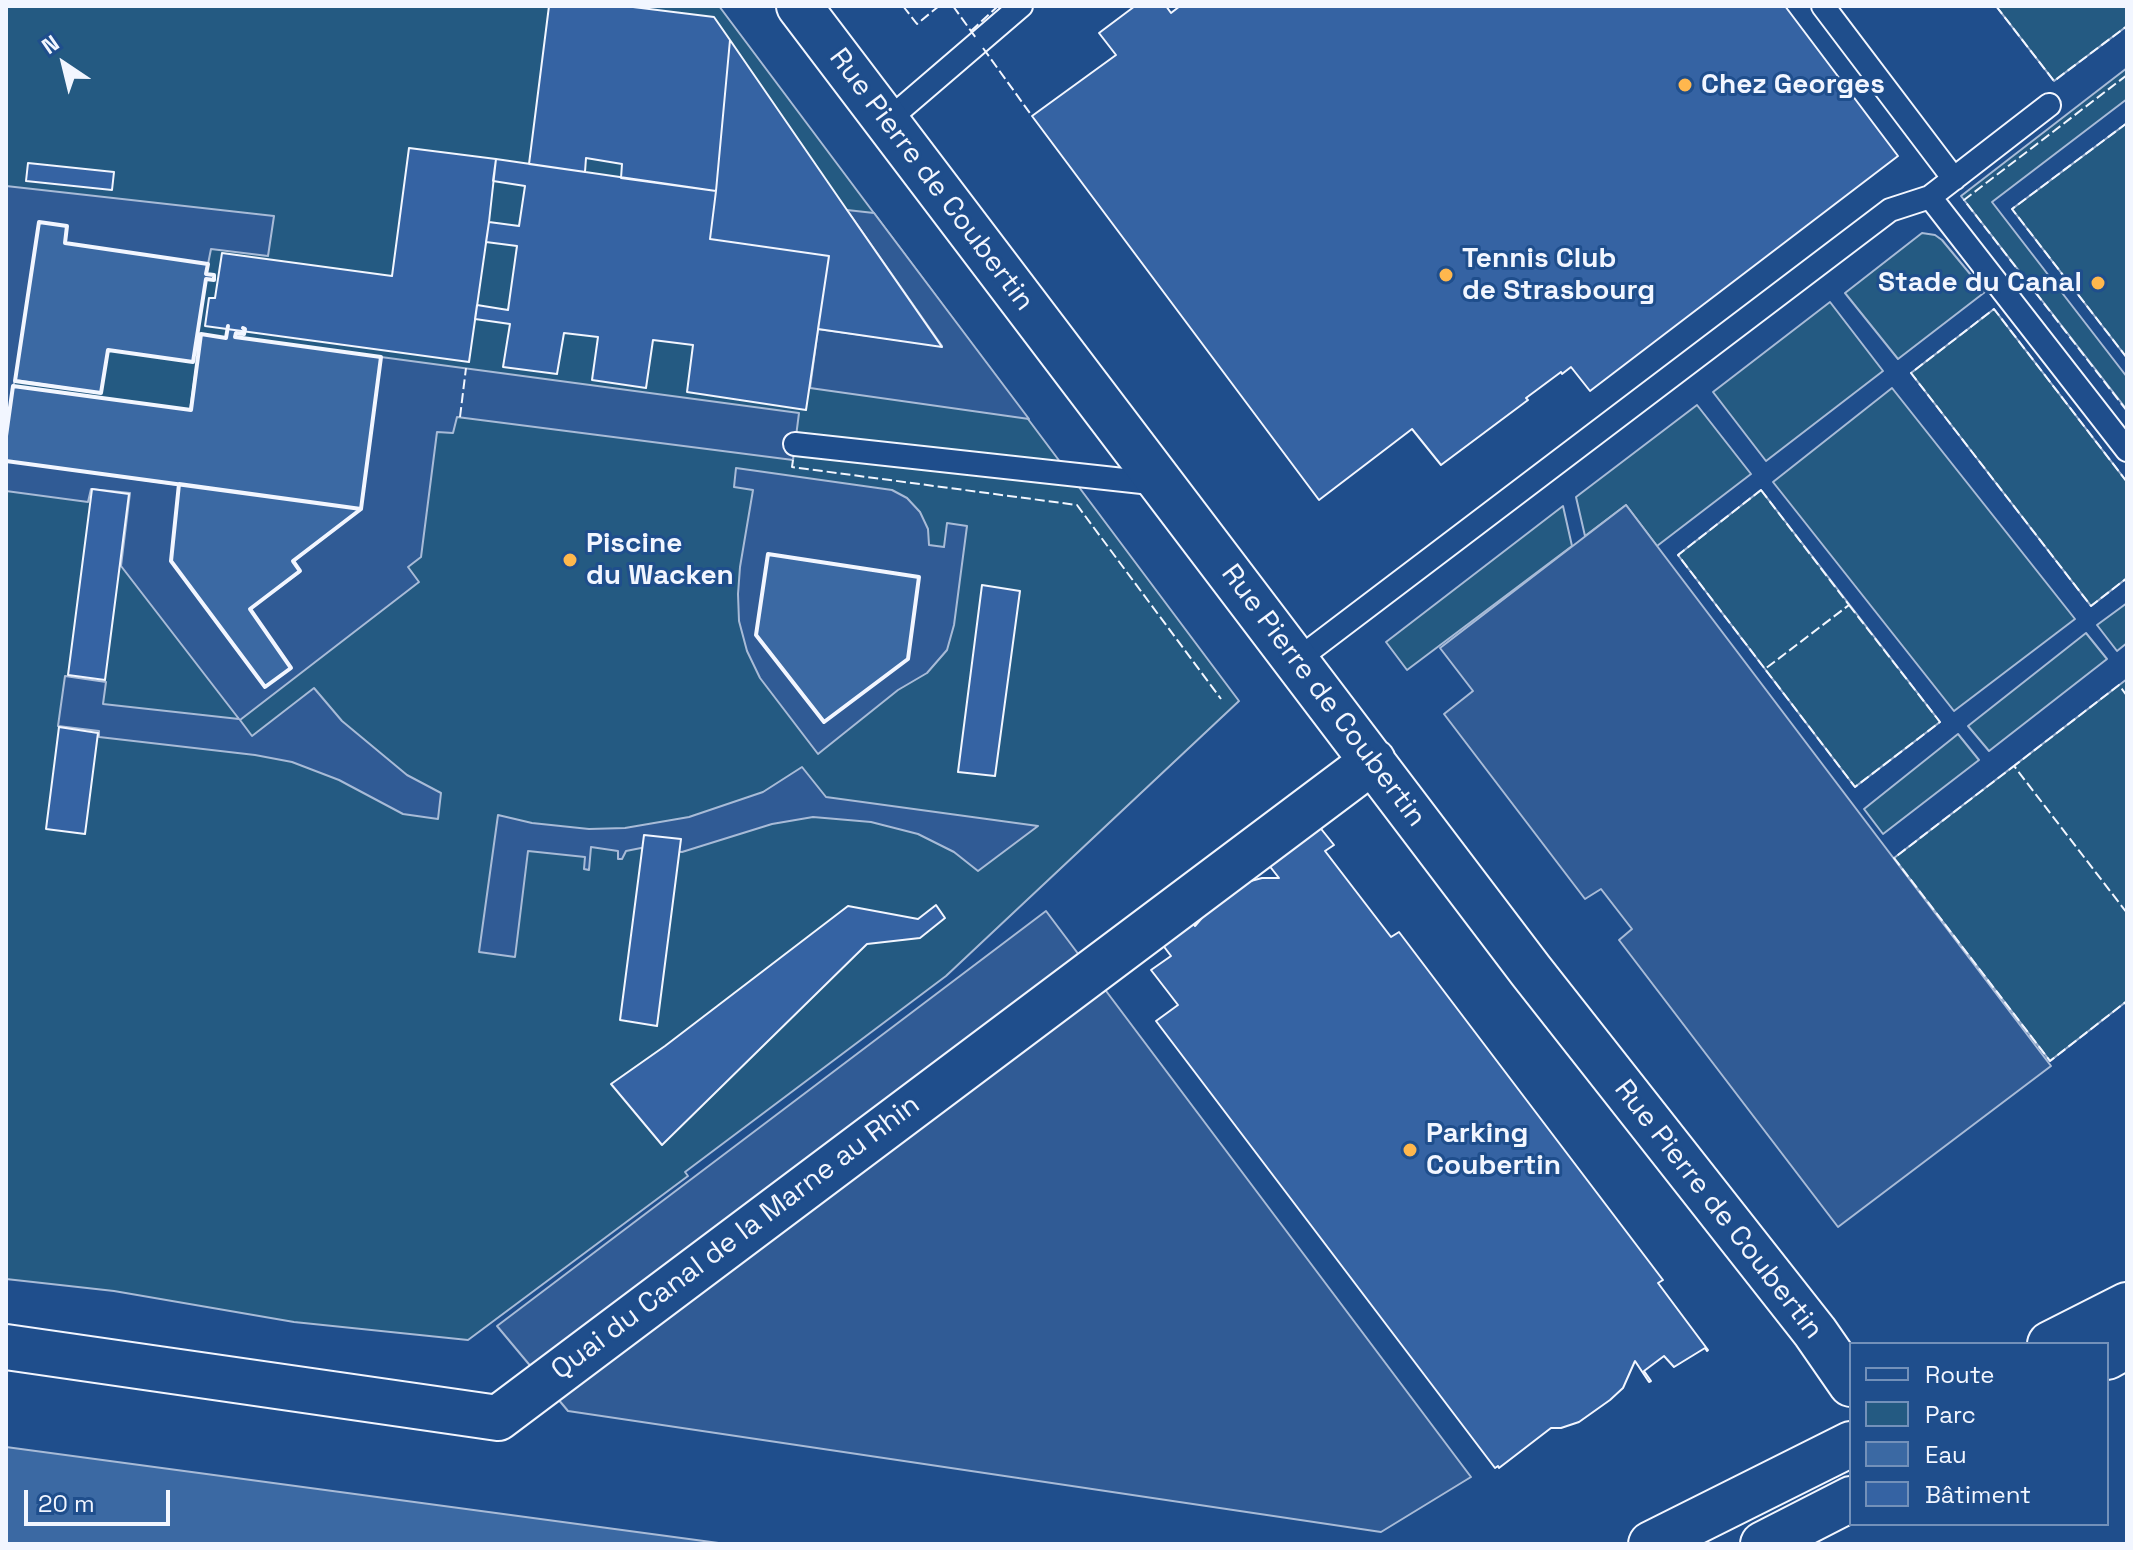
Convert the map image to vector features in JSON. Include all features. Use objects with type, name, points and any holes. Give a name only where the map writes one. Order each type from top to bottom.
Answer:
[{"type":"street","name":"Rue Pierre de Coubertin","points":[[799,6],[1531,971],[1815,1332],[1849,1381]]},
{"type":"street","name":"Quai du Canal de la Marne au Rhin","points":[[6,1347],[498,1418],[1373,761]]},
{"type":"street","points":[[2054,1342],[2127,1305]]},
{"type":"street","points":[[2109,1356],[2127,1346]]},
{"type":"street","points":[[1651,1544],[1849,1445]]},
{"type":"street","points":[[1763,1544],[1849,1500]]},
{"type":"lane","points":[[887,121],[1021,6]]},
{"type":"lane","points":[[1823,6],[1954,179]]},
{"type":"lane","points":[[1297,660],[1890,210],[1930,197],[2049,105]]},
{"type":"lane","points":[[1930,197],[2127,450]]},
{"type":"lane","points":[[795,444],[1163,484]]},
{"type":"green space","name":"Piscine du Wacken","points":[[6,6],[719,6],[1239,701],[946,976],[685,1172],[688,1176],[468,1340],[294,1322],[114,1291],[6,1279]]},
{"type":"green space","points":[[1996,6],[2127,6],[2127,26],[2054,81]]},
{"type":"green space","points":[[2127,68],[2127,99],[1992,202],[2127,377],[2127,410],[1961,196]]},
{"type":"green space","name":"Stade du Canal","points":[[2127,123],[2127,358],[2012,209]]},
{"type":"green space","points":[[1922,233],[1935,235],[1942,240],[1985,292],[1898,359],[1845,293]]},
{"type":"green space","points":[[1830,302],[1883,371],[1766,461],[1713,392]]},
{"type":"green space","points":[[1994,309],[2127,482],[2127,578],[2091,606],[1911,373]]},
{"type":"green space","points":[[1892,388],[2075,619],[1954,711],[1773,482]]},
{"type":"green space","points":[[1697,405],[1751,474],[1657,546],[1626,505],[1585,536],[1576,497]]},
{"type":"green space","points":[[1761,490],[1940,722],[1855,787],[1678,555]]},
{"type":"green space","points":[[1563,506],[1572,546],[1407,670],[1386,642]]},
{"type":"green space","points":[[2127,603],[2127,643],[2117,651],[2097,625]]},
{"type":"green space","points":[[2086,633],[2107,659],[1989,751],[1968,726]]},
{"type":"green space","points":[[2127,679],[2127,1001],[2050,1061],[1894,858]]},
{"type":"green space","points":[[1958,734],[1979,760],[1883,834],[1864,809]]},
{"type":"shaded area","points":[[6,186],[274,216],[268,256],[211,249],[208,264],[65,243],[13,386],[6,436]]},
{"type":"shaded area","points":[[847,210],[874,213],[1029,419],[810,388],[818,329],[942,346]]},
{"type":"shaded area","points":[[381,357],[799,413],[793,460],[457,417],[453,433],[437,432],[421,557],[408,567],[419,582],[240,720],[252,736],[314,688],[342,721],[407,775],[441,793],[438,819],[403,814],[339,780],[292,762],[99,737],[99,731],[58,726],[65,676],[106,682],[103,704],[239,719],[121,566],[130,493],[91,489],[88,502],[6,491],[6,461],[179,484],[171,561],[291,667],[250,609],[300,572],[293,561],[361,509]]},
{"type":"shaded area","points":[[736,468],[892,490],[907,498],[920,512],[928,529],[929,545],[944,547],[947,523],[967,526],[954,625],[947,650],[927,673],[898,690],[818,754],[760,678],[747,651],[739,621],[738,594],[753,490],[734,487]]},
{"type":"shaded area","points":[[1626,505],[2051,1066],[1838,1227],[1619,940],[1632,929],[1601,889],[1585,899],[1444,714],[1473,691],[1440,648]]},
{"type":"shaded area","points":[[802,767],[826,797],[1038,826],[978,871],[954,852],[918,834],[871,822],[813,817],[772,824],[682,852],[641,848],[626,851],[622,859],[618,859],[618,851],[591,847],[589,870],[584,869],[585,857],[528,851],[515,957],[479,952],[498,815],[532,823],[589,829],[625,828],[689,817],[763,792]]},
{"type":"shaded area","points":[[1046,911],[1471,1477],[1381,1532],[568,1411],[497,1326]]},
{"type":"water","points":[[39,222],[67,226],[65,243],[208,264],[206,274],[214,275],[214,280],[206,280],[193,362],[108,350],[101,393],[15,380]]},
{"type":"water","points":[[228,326],[245,329],[244,334],[236,333],[235,337],[381,357],[361,509],[294,561],[300,571],[250,609],[291,668],[265,687],[171,561],[179,485],[6,461],[13,386],[190,410],[201,334],[226,338]]},
{"type":"water","points":[[768,554],[919,577],[908,659],[824,722],[756,635]]},
{"type":"water","points":[[6,1447],[726,1544],[6,1544]]},
{"type":"building","points":[[549,6],[625,6],[714,17],[730,40],[716,191],[621,178],[622,164],[586,158],[585,172],[529,164]]},
{"type":"building","name":"Tennis Club de Strasbourg","points":[[1135,6],[1166,6],[1171,13],[1180,6],[1785,6],[1898,156],[1590,391],[1571,367],[1441,465],[1412,429],[1319,500],[1032,116],[1116,55],[1099,33]]},
{"type":"building","points":[[730,40],[942,347],[818,329],[829,256],[710,239]]},
{"type":"building","points":[[409,148],[496,159],[469,362],[205,326],[209,298],[215,298],[222,253],[392,276]]},
{"type":"building","points":[[496,159],[716,191],[710,239],[829,256],[806,410],[687,392],[693,345],[653,340],[646,388],[592,380],[598,337],[564,333],[557,374],[503,367],[510,324],[475,319],[477,305],[508,310],[517,246],[486,242],[489,222],[519,226],[525,186],[493,181]]},
{"type":"building","points":[[28,163],[114,172],[112,190],[26,181]]},
{"type":"building","points":[[92,489],[129,494],[105,680],[68,675]]},
{"type":"building","points":[[982,585],[1020,591],[995,776],[958,772]]},
{"type":"building","points":[[59,727],[98,733],[85,834],[46,829]]},
{"type":"building","name":"Parking Coubertin","points":[[1318,825],[1334,845],[1325,851],[1391,937],[1399,932],[1663,1280],[1658,1283],[1708,1350],[1705,1348],[1674,1367],[1664,1356],[1644,1371],[1649,1382],[1635,1361],[1623,1388],[1610,1400],[1579,1422],[1551,1428],[1499,1468],[1495,1468],[1156,1021],[1178,1005],[1151,970],[1171,956],[1162,944],[1192,921],[1195,926],[1213,905],[1247,882],[1279,878],[1268,864]]},
{"type":"building","points":[[644,835],[681,839],[657,1026],[620,1020]]},
{"type":"building","points":[[936,905],[945,918],[920,938],[867,944],[662,1145],[611,1084],[848,906],[918,919]]},
{"type":"fence","points":[[903,6],[917,24],[939,6]]},
{"type":"fence","points":[[953,6],[976,38]]},
{"type":"fence","points":[[971,31],[998,6]]},
{"type":"fence","points":[[1996,6],[2054,81],[2127,26]]},
{"type":"fence","points":[[983,48],[1032,116]]},
{"type":"fence","points":[[2127,75],[1964,200],[2127,411]]},
{"type":"fence","points":[[2127,123],[2012,209],[2127,358]]},
{"type":"fence","points":[[2127,482],[1994,309],[1911,373],[2091,606],[2127,578]]},
{"type":"fence","points":[[460,417],[466,368]]},
{"type":"fence","points":[[793,460],[792,467],[1077,505],[1221,699]]},
{"type":"fence","points":[[1761,490],[1849,605],[1765,669],[1678,555],[1761,490]]},
{"type":"fence","points":[[1849,605],[1940,722],[1855,787],[1765,669],[1849,605]]},
{"type":"fence","points":[[2016,768],[2014,766],[2119,685],[2127,696]]},
{"type":"fence","points":[[2127,913],[2014,766],[1894,858],[2050,1061],[2127,1001]]},
{"type":"wall","points":[[39,222],[67,226],[65,243],[208,264],[206,274],[214,275],[214,280],[206,279],[193,362],[108,350],[101,393],[15,381],[39,222]]},
{"type":"wall","points":[[6,436],[13,386],[191,410],[201,334],[226,338],[228,326]]},
{"type":"wall","points":[[6,461],[361,509],[381,357],[235,337],[236,333],[244,334],[243,328]]},
{"type":"wall","points":[[179,484],[361,509],[293,561],[300,571],[250,609],[291,668],[265,687],[171,561],[179,484]]},
{"type":"wall","points":[[768,554],[919,577],[908,659],[824,722],[756,635],[768,554]]},
{"type":"place","name":"Chez Georges","points":[[1685,85]]},
{"type":"place","name":"Tennis Club de Strasbourg","points":[[1446,275]]},
{"type":"place","name":"Stade du Canal","points":[[2098,283]]},
{"type":"place","name":"Piscine du Wacken","points":[[570,560]]},
{"type":"place","name":"Parking Coubertin","points":[[1410,1150]]}]
